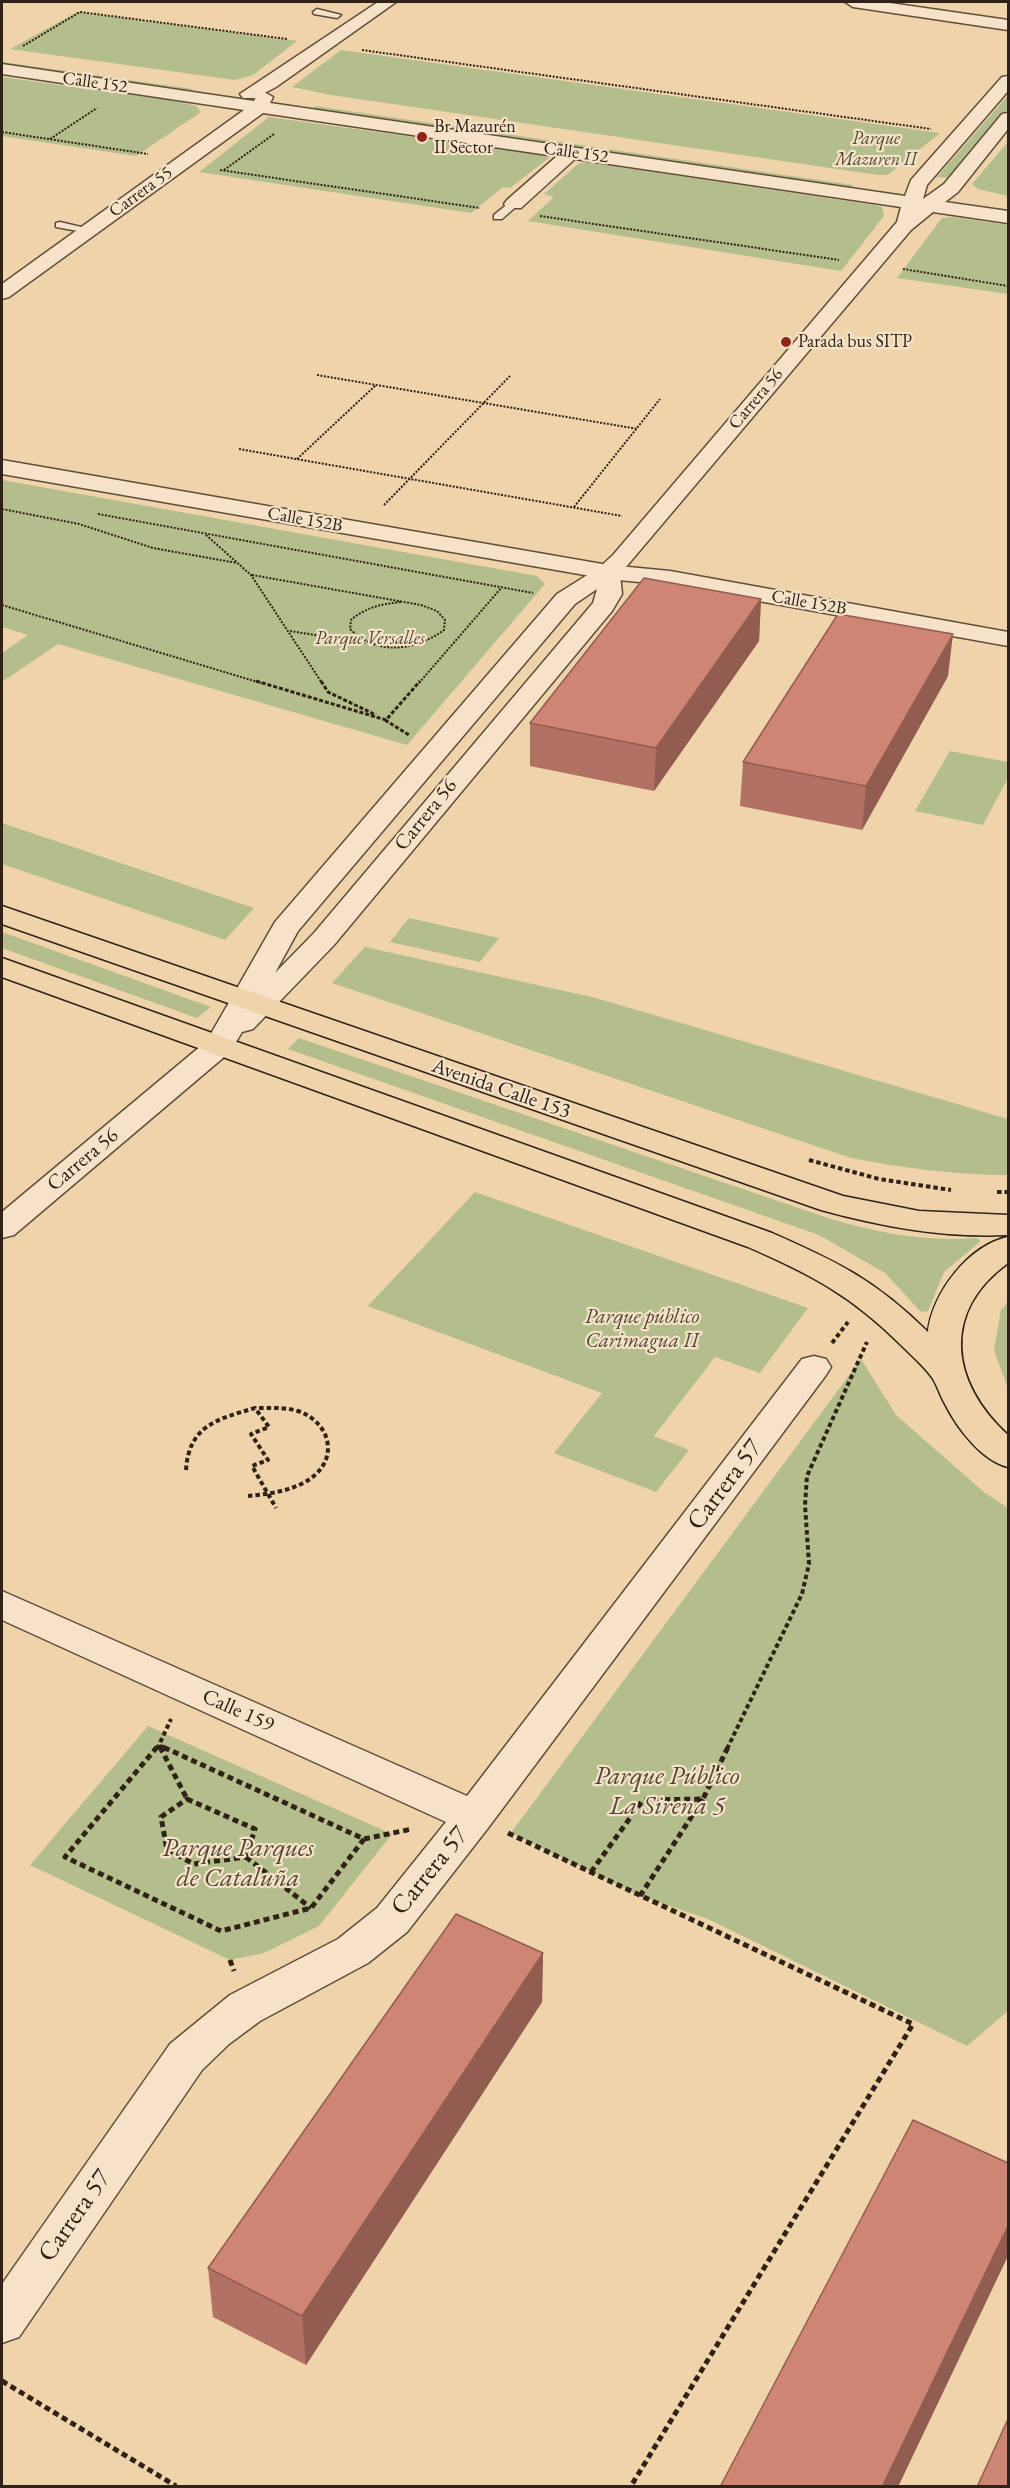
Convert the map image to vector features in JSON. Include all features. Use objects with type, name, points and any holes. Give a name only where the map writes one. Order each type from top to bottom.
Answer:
[{"type":"main road","name":"Avenida Calle 153","points":[[2,915],[842,1206],[873,1215],[948,1227],[1008,1225]]},
{"type":"main road","points":[[2,967],[760,1240],[820,1266],[880,1305],[911,1333],[946,1372]]},
{"type":"main road","points":[[1008,1247],[991,1257],[970,1276],[954,1298],[945,1322],[942,1348],[946,1372],[956,1397],[972,1421],[1008,1455]]},
{"type":"street","name":"Carrera 55","points":[[2,293],[180,164],[323,44],[388,2]]},
{"type":"street","points":[[853,2],[1008,25]]},
{"type":"street","name":"Calle 152","points":[[2,58],[261,95],[925,198],[1008,217]]},
{"type":"street","name":"Calle 152","points":[[2,69],[232,103],[261,95],[571,153],[925,198],[1008,205]]},
{"type":"street","name":"Carrera 56","points":[[925,198],[918,184],[1008,81]]},
{"type":"street","points":[[206,121],[232,103]]},
{"type":"street","name":"Carrera 56","points":[[251,1003],[285,928],[435,752],[566,599],[608,572],[872,264],[925,198],[951,189],[1008,118]]},
{"type":"street","points":[[505,211],[571,153]]},
{"type":"street","name":"Carrera 55","points":[[40,238],[79,211]]},
{"type":"street","name":"Calle 152B","points":[[2,467],[608,572],[670,578],[1008,639]]},
{"type":"street","name":"Carrera 56","points":[[2,1228],[219,1046],[251,1003],[324,939],[603,606],[610,594],[608,572]]},
{"type":"street","name":"Calle 152B","points":[[608,572],[660,592],[1008,654]]},
{"type":"street","name":"Carrera 57","points":[[2,2322],[186,2057],[214,2031],[245,2008],[353,1951],[392,1920],[474,1817],[814,1367]]},
{"type":"street","name":"Calle 159","points":[[2,1605],[474,1817]]},
{"type":"lane","points":[[317,12],[337,15]]},
{"type":"lane","points":[[60,225],[89,230]]},
{"type":"path","points":[[92,13],[96,11]]},
{"type":"path","points":[[22,46],[80,12],[92,13],[961,133]]},
{"type":"path","points":[[50,140],[104,103]]},
{"type":"path","points":[[223,171],[278,131]]},
{"type":"path","points":[[2,132],[157,156]]},
{"type":"path","points":[[180,164],[872,264],[1008,286]]},
{"type":"path","points":[[317,375],[638,429]]},
{"type":"path","points":[[382,507],[411,480],[510,376]]},
{"type":"path","points":[[297,459],[376,385]]},
{"type":"path","points":[[574,507],[660,399]]},
{"type":"path","points":[[239,449],[628,518]]},
{"type":"path","points":[[162,496],[251,575],[289,630],[327,692],[386,720],[435,752]]},
{"type":"path","points":[[2,509],[79,524],[153,548],[240,563]]},
{"type":"path","points":[[92,513],[566,599]]},
{"type":"path","points":[[251,575],[421,605],[437,611],[445,620],[444,630],[433,640],[414,646],[391,648],[289,630]]},
{"type":"path","points":[[386,720],[502,587]]},
{"type":"path","points":[[369,644],[356,637],[350,629],[351,620],[361,610],[379,604],[401,602]]},
{"type":"path","points":[[2,605],[386,720]]},
{"type":"path","points":[[804,1158],[844,1171],[913,1186],[958,1190]]},
{"type":"path","points":[[990,1192],[1008,1192]]},
{"type":"path","points":[[640,1896],[704,1799],[802,1594],[809,1564],[805,1505],[807,1476],[868,1341]]},
{"type":"path","points":[[186,1470],[185,1454],[189,1443],[205,1428],[227,1416],[255,1408],[278,1407],[300,1412],[317,1421],[328,1434],[331,1450],[324,1466],[311,1479],[269,1494],[248,1497]]},
{"type":"path","points":[[255,1408],[269,1427],[251,1434],[268,1460],[252,1466],[276,1508]]},
{"type":"path","points":[[159,1745],[187,1798],[255,1829],[246,1857]]},
{"type":"path","points":[[159,1745],[364,1839],[311,1908],[221,1931],[65,1857],[159,1745]]},
{"type":"path","points":[[187,1798],[161,1818],[167,1851],[194,1864],[246,1857],[311,1908]]},
{"type":"path","points":[[591,1872],[643,1800],[704,1799]]},
{"type":"path","points":[[474,1817],[913,2024],[631,2487]]},
{"type":"path","points":[[2,2380],[176,2487]]},
{"type":"green space","points":[[77,12],[297,41],[253,75],[235,80],[10,49]]},
{"type":"green space","name":"Parque Mazuren II","points":[[341,50],[940,133],[887,175],[878,175],[331,95],[292,87]]},
{"type":"green space","points":[[2,62],[193,89],[188,92],[2,66]]},
{"type":"green space","points":[[2,77],[176,101],[196,106],[201,112],[136,156],[2,136]]},
{"type":"green space","points":[[1008,95],[1008,109],[949,178],[937,177]]},
{"type":"green space","points":[[315,106],[853,185],[851,189],[311,110]]},
{"type":"green space","points":[[269,117],[543,155],[549,158],[510,188],[503,187],[471,213],[199,172]]},
{"type":"green space","name":"Parque Mazuren II","points":[[1008,142],[1008,196],[978,189],[972,184]]},
{"type":"green space","name":"Parque Mazuren II","points":[[586,162],[874,205],[882,207],[884,216],[841,271],[528,221],[554,197],[544,194],[578,164]]},
{"type":"green space","name":"Parque Mazuren II","points":[[953,217],[1008,225],[1008,294],[897,278],[942,218]]},
{"type":"green space","name":"Parque Versalles","points":[[2,480],[537,576],[545,584],[407,745],[58,644],[2,682],[2,653],[28,635],[2,627]]},
{"type":"green space","points":[[950,751],[1008,762],[1008,778],[983,825],[915,811]]},
{"type":"green space","points":[[2,823],[254,908],[225,940],[2,864]]},
{"type":"green space","points":[[409,918],[499,938],[480,962],[390,942]]},
{"type":"green space","points":[[2,932],[211,1007],[197,1018],[2,948]]},
{"type":"green space","points":[[365,947],[596,998],[1008,1119],[1008,1175],[929,1170],[851,1158],[332,983]]},
{"type":"green space","points":[[299,1038],[831,1219],[903,1235],[940,1239],[976,1238],[981,1241],[944,1272],[928,1311],[921,1312],[885,1273],[819,1235],[288,1049]]},
{"type":"green space","name":"Parque público Carimagua II","points":[[475,1192],[808,1308],[760,1373],[715,1357],[654,1436],[689,1450],[656,1492],[554,1453],[602,1393],[368,1306]]},
{"type":"green space","points":[[1008,1302],[1008,1389],[994,1350],[1001,1310]]},
{"type":"green space","name":"Parque Público La Sirena 5","points":[[861,1359],[896,1415],[985,1493],[1008,1508],[1008,2011],[967,2046],[708,1919],[640,1896],[511,1833]]},
{"type":"green space","name":"Parque Parques de Cataluña","points":[[148,1726],[392,1834],[319,1926],[264,1953],[230,1960],[30,1865]]},
{"type":"building","points":[[644,578],[761,599],[656,748],[530,723]]},
{"type":"building","points":[[838,614],[953,634],[866,786],[743,762]]},
{"type":"building","points":[[456,1914],[543,1953],[302,2316],[208,2268]]},
{"type":"building","points":[[913,2120],[1008,2163],[1008,2226],[882,2487],[720,2487]]},
{"type":"building","points":[[1008,2419],[1008,2487],[977,2487]]},
{"type":"place","name":"Br Mazurén II Sector","points":[[422,137]]},
{"type":"place","name":"Parada bus SITP","points":[[786,342]]}]
